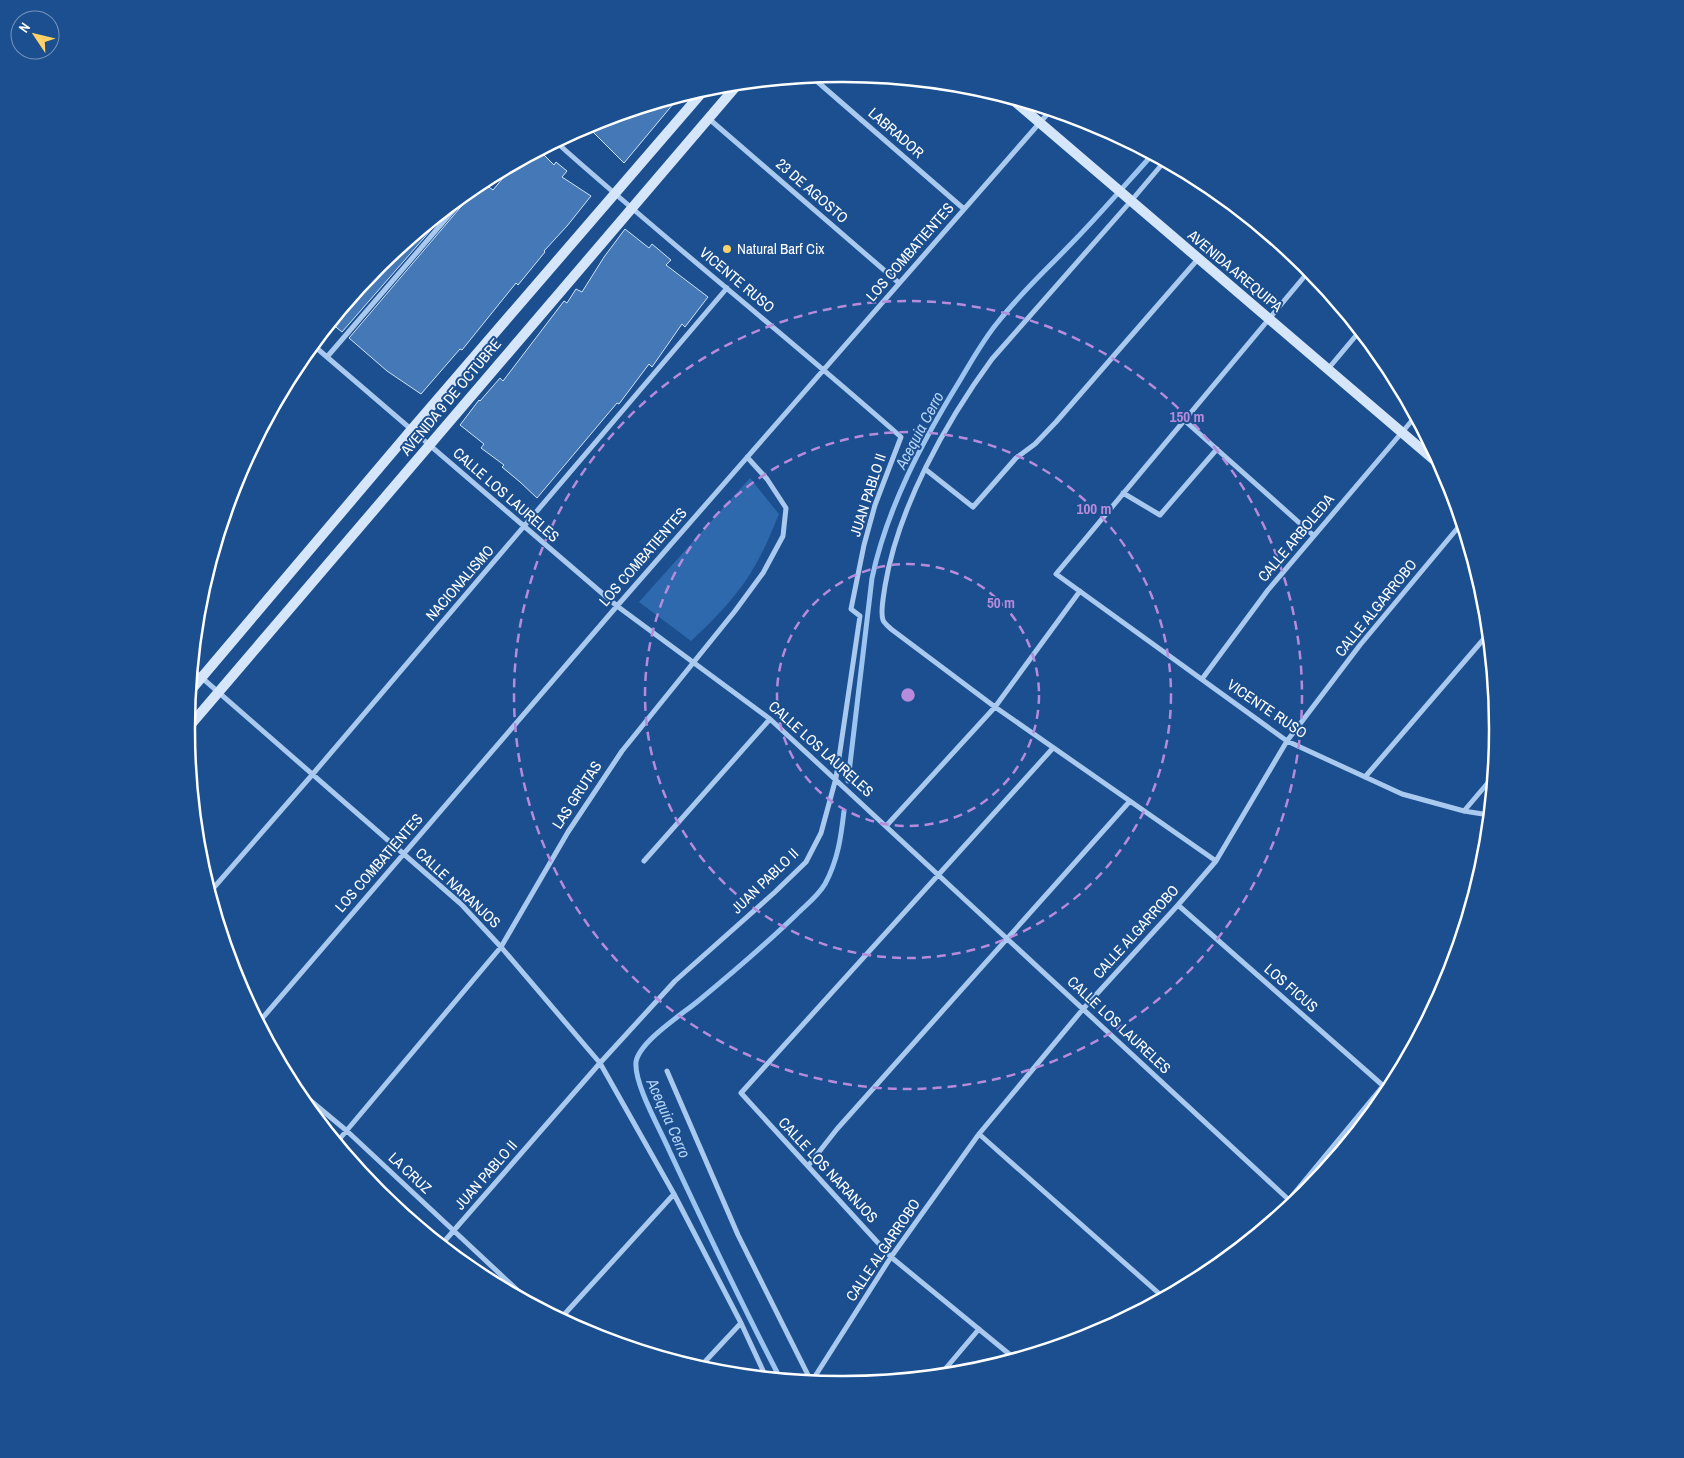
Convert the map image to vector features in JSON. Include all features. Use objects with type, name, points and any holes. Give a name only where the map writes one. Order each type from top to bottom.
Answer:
[{"type":"street","name":"LABRADOR","points":[[819,83],[964,209]]},
{"type":"street","name":"AVENIDA 9 DE OCTUBRE","points":[[195,719],[730,93]]},
{"type":"street","name":"AVENIDA 9 DE OCTUBRE","points":[[197,682],[412,429],[697,100]]},
{"type":"street","name":"AVENIDA AREQUIPA","points":[[1024,109],[1426,452]]},
{"type":"street","name":"LOS COMBATIENTES","points":[[263,1017],[617,606],[1045,116]]},
{"type":"street","name":"23 DE AGOSTO","points":[[708,118],[899,283]]},
{"type":"street","name":"VICENTE RUSO","points":[[561,147],[614,194],[824,369],[901,437]]},
{"type":"street","points":[[1160,166],[1127,198],[992,360],[950,425],[925,469],[903,520],[889,560],[883,599],[883,620],[890,629],[995,707],[1216,861]]},
{"type":"street","points":[[327,357],[449,215]]},
{"type":"street","points":[[925,469],[973,507],[1016,458],[1034,444],[1056,422],[1198,259]]},
{"type":"street","points":[[1217,449],[1160,515],[1123,493],[1304,278]]},
{"type":"street","name":"NACIONALISMO","points":[[215,886],[727,288]]},
{"type":"street","points":[[1328,369],[1356,336]]},
{"type":"street","name":"CALLE LOS LAURELES","points":[[318,350],[617,606],[770,718],[1286,1198]]},
{"type":"street","points":[[1184,420],[1313,535]]},
{"type":"street","name":"CALLE ARBOLEDA","points":[[1202,680],[1268,590],[1411,422]]},
{"type":"street","name":"JUAN PABLO II","points":[[446,1240],[600,1063],[675,981],[806,862],[821,833],[836,778],[860,616],[852,609],[864,545],[875,505],[901,437]]},
{"type":"street","name":"LAS GRUTAS","points":[[341,1137],[501,947],[568,832],[622,751],[735,611],[763,573],[783,536],[786,508],[767,479],[747,457]]},
{"type":"street","name":"VICENTE RUSO","points":[[1123,493],[1056,574],[1287,741],[1402,794],[1483,815]]},
{"type":"street","name":"CALLE ALGARROBO","points":[[815,1375],[891,1257],[979,1134],[1083,1009],[1216,861],[1287,741],[1360,644],[1456,529]]},
{"type":"street","points":[[887,826],[995,707],[1080,591]]},
{"type":"street","points":[[1364,777],[1482,641]]},
{"type":"street","name":"CALLE NARANJOS","points":[[198,675],[461,904],[501,947],[600,1063]]},
{"type":"street","points":[[644,861],[770,718]]},
{"type":"street","points":[[938,874],[1053,748]]},
{"type":"street","points":[[1464,811],[1486,786]]},
{"type":"street","points":[[808,1166],[837,1128],[1130,801]]},
{"type":"street","name":"CALLE LOS NARANJOS","points":[[938,874],[741,1093],[891,1257],[1008,1353]]},
{"type":"street","name":"LOS FICUS","points":[[1178,905],[1382,1085]]},
{"type":"street","points":[[600,1063],[674,1194],[742,1323],[763,1370]]},
{"type":"street","points":[[667,1071],[738,1235],[808,1374]]},
{"type":"street","points":[[1305,1179],[1372,1099]]},
{"type":"street","name":"LA CRUZ","points":[[317,1106],[347,1131],[511,1284]]},
{"type":"street","points":[[979,1134],[1158,1293]]},
{"type":"street","points":[[565,1313],[674,1194]]},
{"type":"street","points":[[706,1361],[742,1323]]},
{"type":"street","points":[[947,1366],[979,1329]]},
{"type":"shaded area","points":[[750,478],[779,514],[750,575],[718,615],[691,641],[639,602]]},
{"type":"building","points":[[671,106],[624,163],[594,133],[634,117]]},
{"type":"building","points":[[544,155],[554,165],[556,162],[567,171],[562,177],[591,196],[518,285],[516,283],[462,350],[460,349],[421,394],[387,371],[349,338],[461,207],[489,187],[493,190],[502,180]]},
{"type":"building","points":[[625,229],[649,248],[652,244],[671,260],[666,265],[708,297],[685,327],[682,324],[652,367],[649,364],[619,404],[617,403],[537,498],[502,467],[504,465],[481,448],[484,444],[460,425],[479,400],[500,378],[503,381],[564,301],[567,303],[576,289],[582,292],[604,257]]},
{"type":"building","points":[[430,231],[342,332],[336,327],[356,303],[385,272]]},
{"type":"waterway","name":"Acequia Cerro","points":[[848,781],[872,578],[887,526],[907,476],[945,405],[977,351],[993,329],[1023,293],[1089,225],[1148,160]]},
{"type":"waterway","name":"Acequia Cerro","points":[[777,1372],[723,1265],[648,1106],[639,1082],[636,1062],[639,1054],[652,1038],[748,959],[819,892],[825,884],[836,857],[844,811]]},
{"type":"place","name":"Natural Barf Cix","points":[[727,249]]}]
